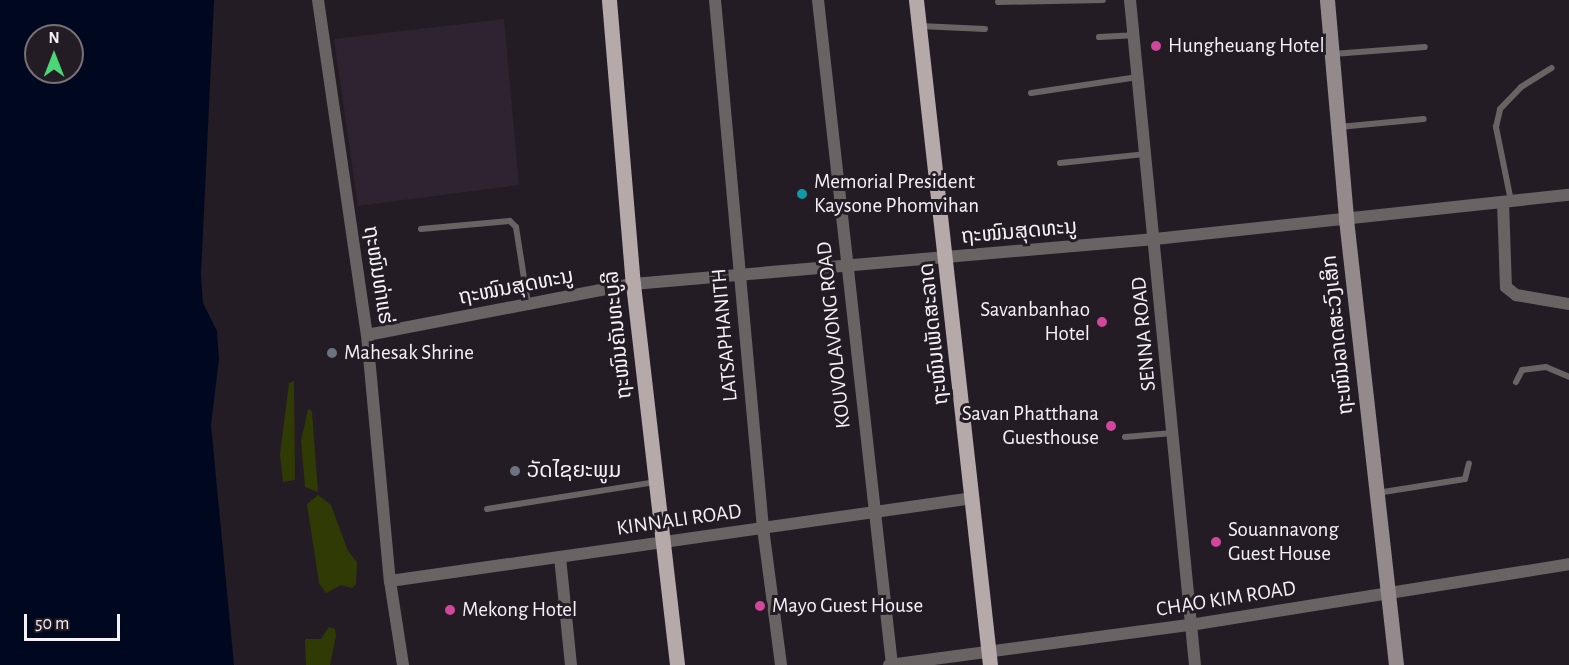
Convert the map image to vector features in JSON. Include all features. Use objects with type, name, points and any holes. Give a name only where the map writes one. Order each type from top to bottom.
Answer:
[{"type":"main road","name":"ຖະໜົນຄັນທະບູລີ","points":[[609,0],[633,284],[677,665]]},
{"type":"main road","name":"ຖະໜົນເພັດສະລາດ","points":[[916,0],[948,258],[989,659]]},
{"type":"street","name":"ຖະໜົນທ່າແຮ່","points":[[318,0],[367,335],[390,581],[403,665]]},
{"type":"street","name":"LATSAPHANITH","points":[[715,0],[763,528],[781,665]]},
{"type":"street","name":"KOUVOLAVONG ROAD","points":[[818,0],[872,513],[891,665]]},
{"type":"street","name":"SENNA ROAD","points":[[1130,0],[1195,665]]},
{"type":"street","name":"ຖະໜົນລາດສະວົງເສິກ","points":[[1327,0],[1347,219],[1396,665]]},
{"type":"street","name":"ຖະໜົນສຸດທະນູ","points":[[367,335],[633,284],[739,277],[1155,239],[1569,195]]},
{"type":"street","points":[[1507,201],[1506,287],[1516,295],[1569,303]]},
{"type":"street","name":"KINNALI ROAD","points":[[390,581],[973,498]]},
{"type":"street","points":[[560,557],[571,665]]},
{"type":"street","name":"CHAO KIM ROAD","points":[[891,665],[989,659],[1569,564]]},
{"type":"lane","points":[[998,2],[1048,4],[1103,0]]},
{"type":"lane","points":[[920,26],[985,28]]},
{"type":"lane","points":[[1099,37],[1133,35]]},
{"type":"lane","points":[[1332,54],[1425,47]]},
{"type":"lane","points":[[1507,201],[1496,127],[1500,109],[1521,87],[1552,68]]},
{"type":"lane","points":[[1030,93],[1137,77]]},
{"type":"lane","points":[[1338,127],[1424,119]]},
{"type":"lane","points":[[1060,163],[1146,154]]},
{"type":"lane","points":[[421,229],[510,221],[516,226],[528,304]]},
{"type":"lane","points":[[1516,382],[1521,370],[1546,367],[1569,377]]},
{"type":"lane","points":[[1125,437],[1173,434]]},
{"type":"lane","points":[[1376,493],[1465,480],[1469,463]]},
{"type":"lane","points":[[487,509],[656,482]]},
{"type":"shaded area","points":[[504,19],[519,185],[358,206],[334,39]]},
{"type":"green space","points":[[294,381],[295,480],[283,482],[280,454],[289,383]]},
{"type":"green space","points":[[308,409],[312,411],[318,492],[305,487],[301,441]]},
{"type":"green space","points":[[318,495],[331,505],[348,551],[357,562],[356,584],[352,588],[341,585],[326,593],[319,583],[307,504]]},
{"type":"green space","points":[[329,627],[335,629],[336,636],[330,665],[306,665],[305,639],[321,639]]},
{"type":"water","points":[[0,0],[214,0],[201,275],[203,303],[217,331],[219,359],[211,425],[234,665],[0,665]]},
{"type":"place","name":"Hungheuang Hotel","points":[[1156,46]]},
{"type":"place","name":"Memorial President Kaysone Phomvihan","points":[[802,194]]},
{"type":"place","name":"Savanbanhao Hotel","points":[[1102,322]]},
{"type":"place","name":"Mahesak Shrine","points":[[332,353]]},
{"type":"place","name":"Savan Phatthana Guesthouse","points":[[1111,426]]},
{"type":"place","name":"ວັດໄຊຍະພູມ","points":[[515,471]]},
{"type":"place","name":"Souannavong Guest House","points":[[1216,542]]},
{"type":"place","name":"Mayo Guest House","points":[[760,606]]},
{"type":"place","name":"Mekong Hotel","points":[[450,610]]}]
